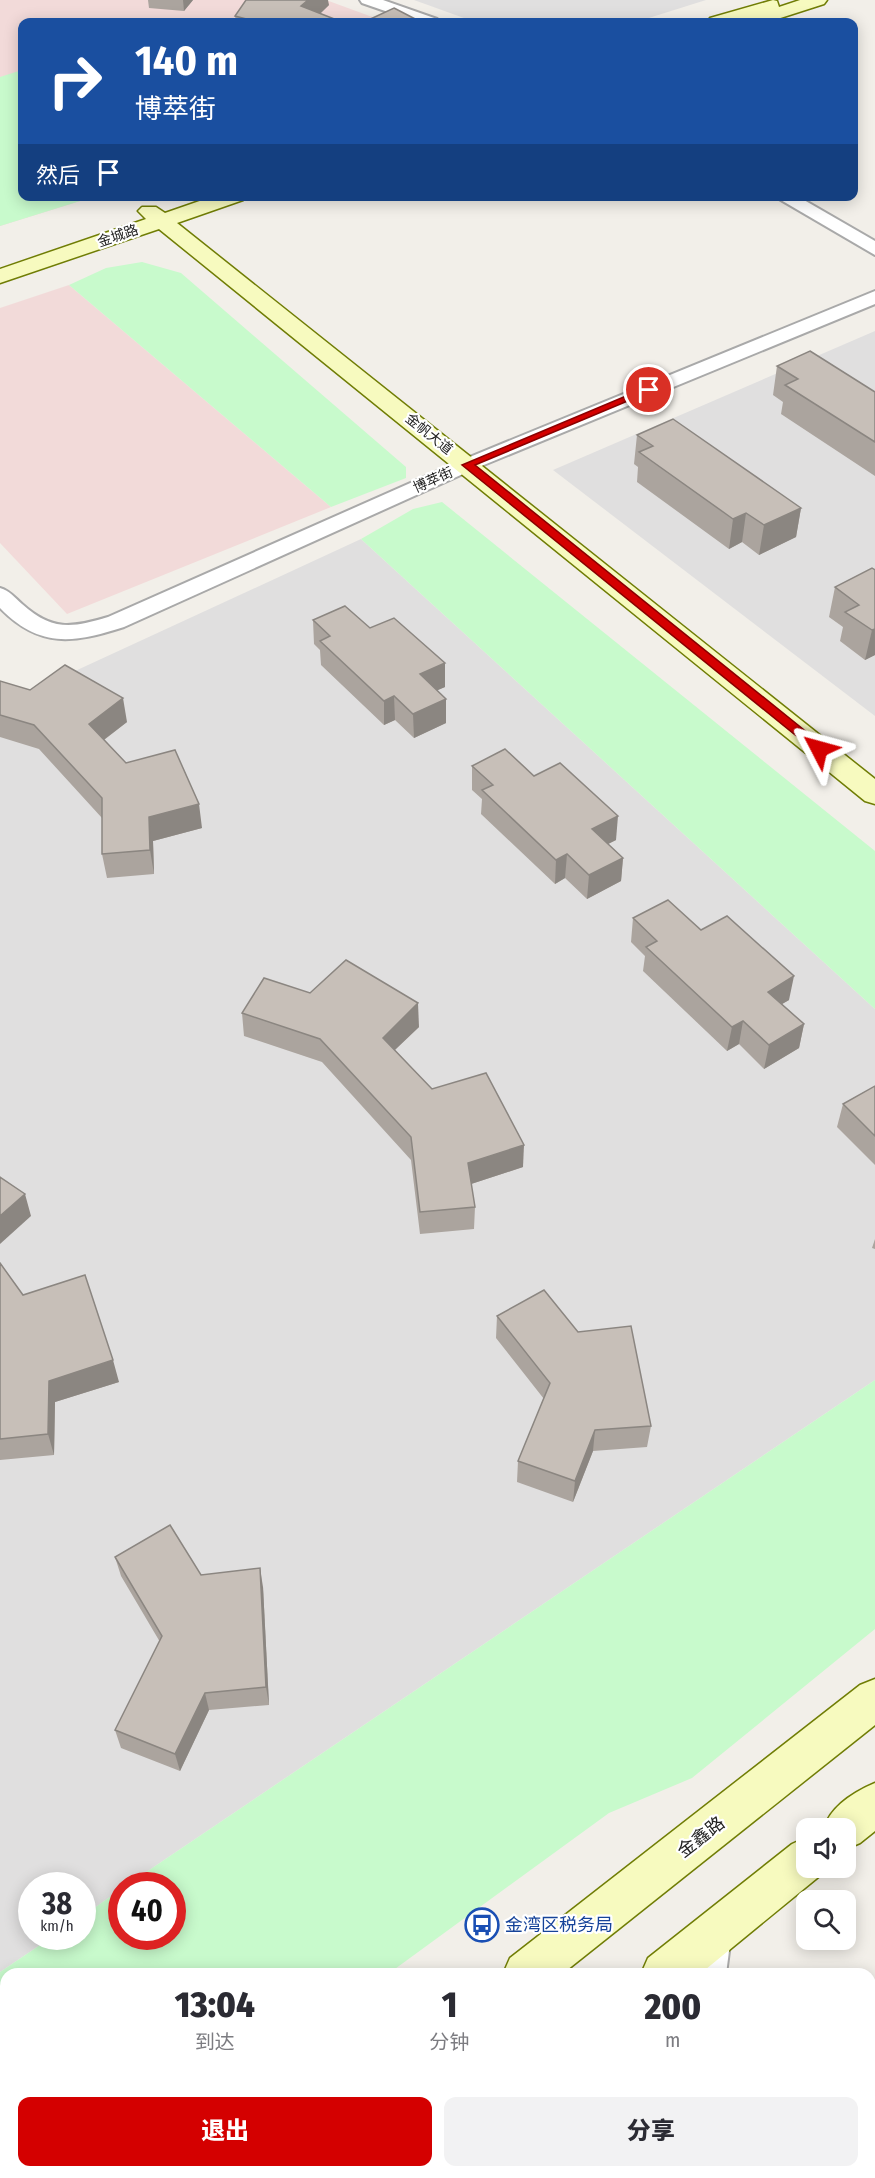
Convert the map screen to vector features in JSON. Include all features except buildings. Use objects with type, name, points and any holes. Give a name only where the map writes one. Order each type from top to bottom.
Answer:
[{"type":"street","points":[[368,0],[420,18]]},
{"type":"street","points":[[729,18],[783,0]]},
{"type":"street","points":[[763,18],[818,0]]},
{"type":"street","name":"金城路","points":[[0,276],[156,216],[184,201]]},
{"type":"street","name":"金城路","points":[[0,261],[216,201]]},
{"type":"street","points":[[792,201],[875,249]]},
{"type":"street","name":"金帆大道","points":[[156,216],[875,794]]},
{"type":"street","name":"博萃街","points":[[0,595],[17,613],[38,627],[55,634],[82,634],[127,617],[467,465],[875,297]]},
{"type":"street","name":"金鑫路","points":[[534,1968],[875,1700]]},
{"type":"street","points":[[856,1819],[875,1804]]},
{"type":"street","points":[[678,1968],[709,1955],[796,1870]]},
{"type":"shaded area","points":[[0,0],[326,0],[375,18],[18,18],[18,201],[80,201],[0,226]]},
{"type":"shaded area","points":[[414,0],[706,0],[649,18],[464,18]]},
{"type":"shaded area","points":[[69,285],[331,507],[67,614],[0,543],[0,308]]},
{"type":"shaded area","points":[[875,331],[875,716],[553,470]]},
{"type":"shaded area","points":[[361,539],[875,1009],[875,1380],[146,1872],[108,1872],[108,1898],[96,1907],[96,1872],[18,1872],[18,1950],[33,1950],[6,1968],[0,1968],[0,690],[10,701]]},
{"type":"green space","points":[[18,71],[18,201],[80,201],[0,226],[0,77]]},
{"type":"green space","points":[[142,262],[181,273],[406,467],[406,478],[331,507],[69,285],[106,268]]},
{"type":"green space","points":[[442,502],[875,851],[875,1009],[361,539],[413,509]]},
{"type":"green space","points":[[875,1380],[875,1629],[692,1778],[609,1813],[396,1968],[6,1968],[33,1950],[96,1950],[96,1907],[108,1898],[108,1950],[186,1950],[186,1872],[146,1872]]},
{"type":"place","name":"金湾区税务局","points":[[482,1925]]},
{"type":"route","points":[[649,390],[467,465],[819,749]]}]
